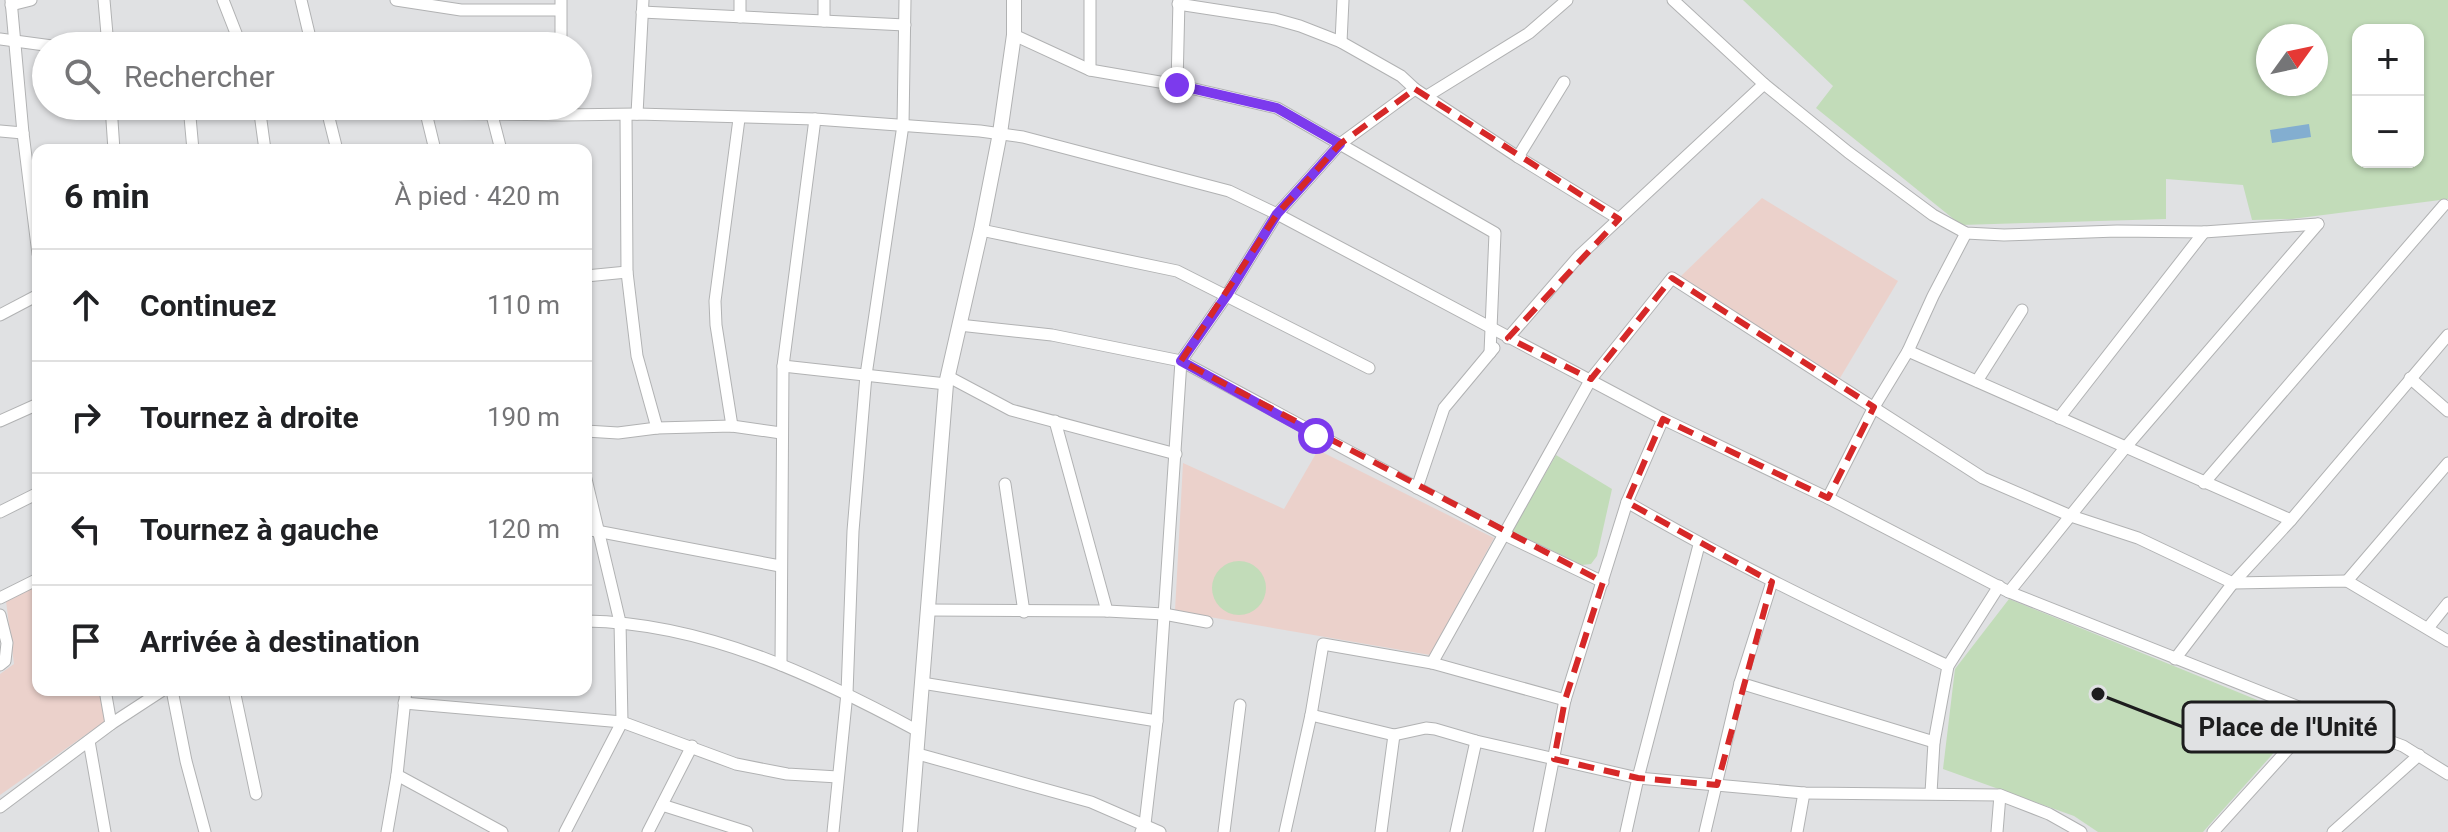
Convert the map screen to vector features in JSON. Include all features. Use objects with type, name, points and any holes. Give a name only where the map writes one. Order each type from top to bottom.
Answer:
[{"type":"main road","points":[[910,832],[947,380],[1000,133],[1014,35],[1014,0]]},
{"type":"street","points":[[31,0],[11,3],[32,206]]},
{"type":"street","points":[[104,0],[107,32]]},
{"type":"street","points":[[223,0],[236,32]]},
{"type":"street","points":[[301,0],[309,32]]},
{"type":"street","points":[[396,0],[444,8],[561,5],[561,32]]},
{"type":"street","points":[[740,0],[740,17]]},
{"type":"street","points":[[824,0],[824,21]]},
{"type":"street","points":[[833,832],[847,693],[853,531],[866,375],[903,125],[905,0]]},
{"type":"street","points":[[1090,0],[1090,70]]},
{"type":"street","points":[[1341,42],[1343,0]]},
{"type":"street","points":[[1427,96],[1529,33],[1567,0]]},
{"type":"street","points":[[1673,0],[1764,84],[1848,152],[1933,215],[1966,233],[2204,232],[2318,224],[2125,448],[2071,516],[2004,589],[1948,666],[1934,742],[1931,793]]},
{"type":"street","points":[[1177,85],[1178,2],[1275,19],[1341,42],[1401,76],[1415,89],[1518,157],[1619,219]]},
{"type":"street","points":[[657,428],[637,356],[627,272],[632,114],[643,6],[740,17],[905,25]]},
{"type":"street","points":[[1014,35],[1090,70],[1177,85],[1277,108],[1495,233],[1490,353]]},
{"type":"street","points":[[0,39],[32,43]]},
{"type":"street","points":[[1518,157],[1564,82]]},
{"type":"street","points":[[1417,488],[1444,408],[1490,353],[1579,256],[1764,84]]},
{"type":"street","points":[[1143,828],[1157,721],[1181,361],[1227,295],[1277,214],[1340,144],[1415,89]]},
{"type":"street","points":[[592,112],[815,119],[1000,133],[1229,191],[1663,419],[1828,498],[2004,589],[2175,659],[2403,746],[2448,774]]},
{"type":"street","points":[[732,426],[715,301],[739,119]]},
{"type":"street","points":[[781,665],[783,366],[815,119]]},
{"type":"street","points":[[112,120],[114,144]]},
{"type":"street","points":[[190,120],[192,144]]},
{"type":"street","points":[[261,120],[264,144]]},
{"type":"street","points":[[330,120],[336,144]]},
{"type":"street","points":[[428,120],[434,144]]},
{"type":"street","points":[[493,120],[499,144]]},
{"type":"street","points":[[0,131],[23,133]]},
{"type":"street","points":[[2204,483],[2444,205]]},
{"type":"street","points":[[981,230],[1177,271],[1369,368]]},
{"type":"street","points":[[2059,418],[2204,232]]},
{"type":"street","points":[[1828,498],[1874,407],[1908,351],[1966,233]]},
{"type":"street","points":[[592,275],[627,272]]},
{"type":"street","points":[[1432,663],[1591,379],[1672,278],[1983,478],[2071,516],[2138,538],[2233,583],[2347,581],[2448,641]]},
{"type":"street","points":[[0,315],[32,298]]},
{"type":"street","points":[[1977,381],[2022,310]]},
{"type":"street","points":[[959,325],[1052,335],[1181,361],[1503,534],[1603,582]]},
{"type":"street","points":[[2175,659],[2233,583],[2291,520],[2448,335]]},
{"type":"street","points":[[1908,351],[2291,520]]},
{"type":"street","points":[[783,366],[947,380],[1011,410],[1176,454]]},
{"type":"street","points":[[2410,378],[2448,411]]},
{"type":"street","points":[[0,421],[32,407]]},
{"type":"street","points":[[1539,832],[1565,700],[1627,502],[1663,419]]},
{"type":"street","points":[[1055,421],[1107,611]]},
{"type":"street","points":[[592,431],[618,433],[657,428],[732,426],[781,433]]},
{"type":"street","points":[[2347,581],[2448,463]]},
{"type":"street","points":[[1005,484],[1024,612]]},
{"type":"street","points":[[0,512],[32,496]]},
{"type":"street","points":[[1627,502],[1699,545],[1948,666]]},
{"type":"street","points":[[592,529],[780,566]]},
{"type":"street","points":[[565,832],[622,722],[620,622],[592,532]]},
{"type":"street","points":[[1626,832],[1699,545]]},
{"type":"street","points":[[0,598],[32,582]]},
{"type":"street","points":[[1705,832],[1740,683],[1772,582]]},
{"type":"street","points":[[2428,628],[2448,603]]},
{"type":"street","points":[[927,610],[1107,611],[1164,614],[1207,622]]},
{"type":"street","points":[[0,615],[7,643],[5,661],[0,665]]},
{"type":"street","points":[[592,621],[620,622],[713,640],[847,693],[918,731]]},
{"type":"street","points":[[1285,832],[1323,644],[1432,663],[1565,700]]},
{"type":"street","points":[[922,683],[1157,721]]},
{"type":"street","points":[[1740,683],[1934,742]]},
{"type":"street","points":[[106,696],[111,724]]},
{"type":"street","points":[[0,807],[154,696]]},
{"type":"street","points":[[173,696],[205,832]]},
{"type":"street","points":[[235,696],[256,794]]},
{"type":"street","points":[[387,832],[397,775],[405,696]]},
{"type":"street","points":[[404,703],[622,722],[736,764],[787,774],[838,777]]},
{"type":"street","points":[[1224,832],[1240,705]]},
{"type":"street","points":[[1311,715],[1394,735],[1435,729],[1638,778],[1804,793],[2000,795],[2049,814],[2081,832]]},
{"type":"street","points":[[2213,832],[2319,715]]},
{"type":"street","points":[[1381,832],[1394,735]]},
{"type":"street","points":[[89,741],[105,832]]},
{"type":"street","points":[[1456,832],[1476,741]]},
{"type":"street","points":[[648,832],[692,746]]},
{"type":"street","points":[[918,754],[1091,802],[1143,828],[1160,832]]},
{"type":"street","points":[[2333,832],[2419,755]]},
{"type":"street","points":[[397,775],[502,832]]},
{"type":"street","points":[[1797,832],[1804,793]]},
{"type":"street","points":[[1997,832],[2000,795]]},
{"type":"street","points":[[662,805],[747,832]]},
{"type":"highlighted area","points":[[1415,89],[1619,219],[1508,338],[1591,379],[1672,278],[1874,407],[1828,498],[1663,419],[1627,502],[1772,582],[1717,785],[1638,778],[1554,759],[1565,700],[1603,582],[1181,361],[1277,214],[1340,144]]},
{"type":"shaded area","points":[[1762,198],[1898,281],[1840,378],[1680,277]]},
{"type":"shaded area","points":[[1318,450],[1494,538],[1430,655],[1175,611],[1183,463],[1284,509]]},
{"type":"shaded area","points":[[32,588],[32,696],[104,696],[108,719],[0,795],[0,674],[14,664],[6,601]]},
{"type":"green space","points":[[1743,0],[2448,0],[2448,199],[2292,219],[2252,220],[2243,185],[2166,179],[2166,219],[1961,225],[1816,108],[1833,86]]},
{"type":"green space","points":[[1556,455],[1612,489],[1597,556],[1591,564],[1582,565],[1512,531]]},
{"type":"green space","points":[[1239,561],[1258,569],[1266,588],[1258,607],[1239,615],[1220,607],[1212,588],[1220,569]]},
{"type":"green space","points":[[2009,599],[2304,719],[2203,832],[2098,832],[2074,816],[1943,769],[1955,669]]},
{"type":"water","points":[[2309,124],[2311,137],[2272,143],[2270,130]]},
{"type":"place","name":"Place de l'Unité","points":[[2098,694]]},
{"type":"route","points":[[1177,85],[1277,108],[1340,144],[1277,214],[1227,295],[1181,361],[1316,436]]}]
